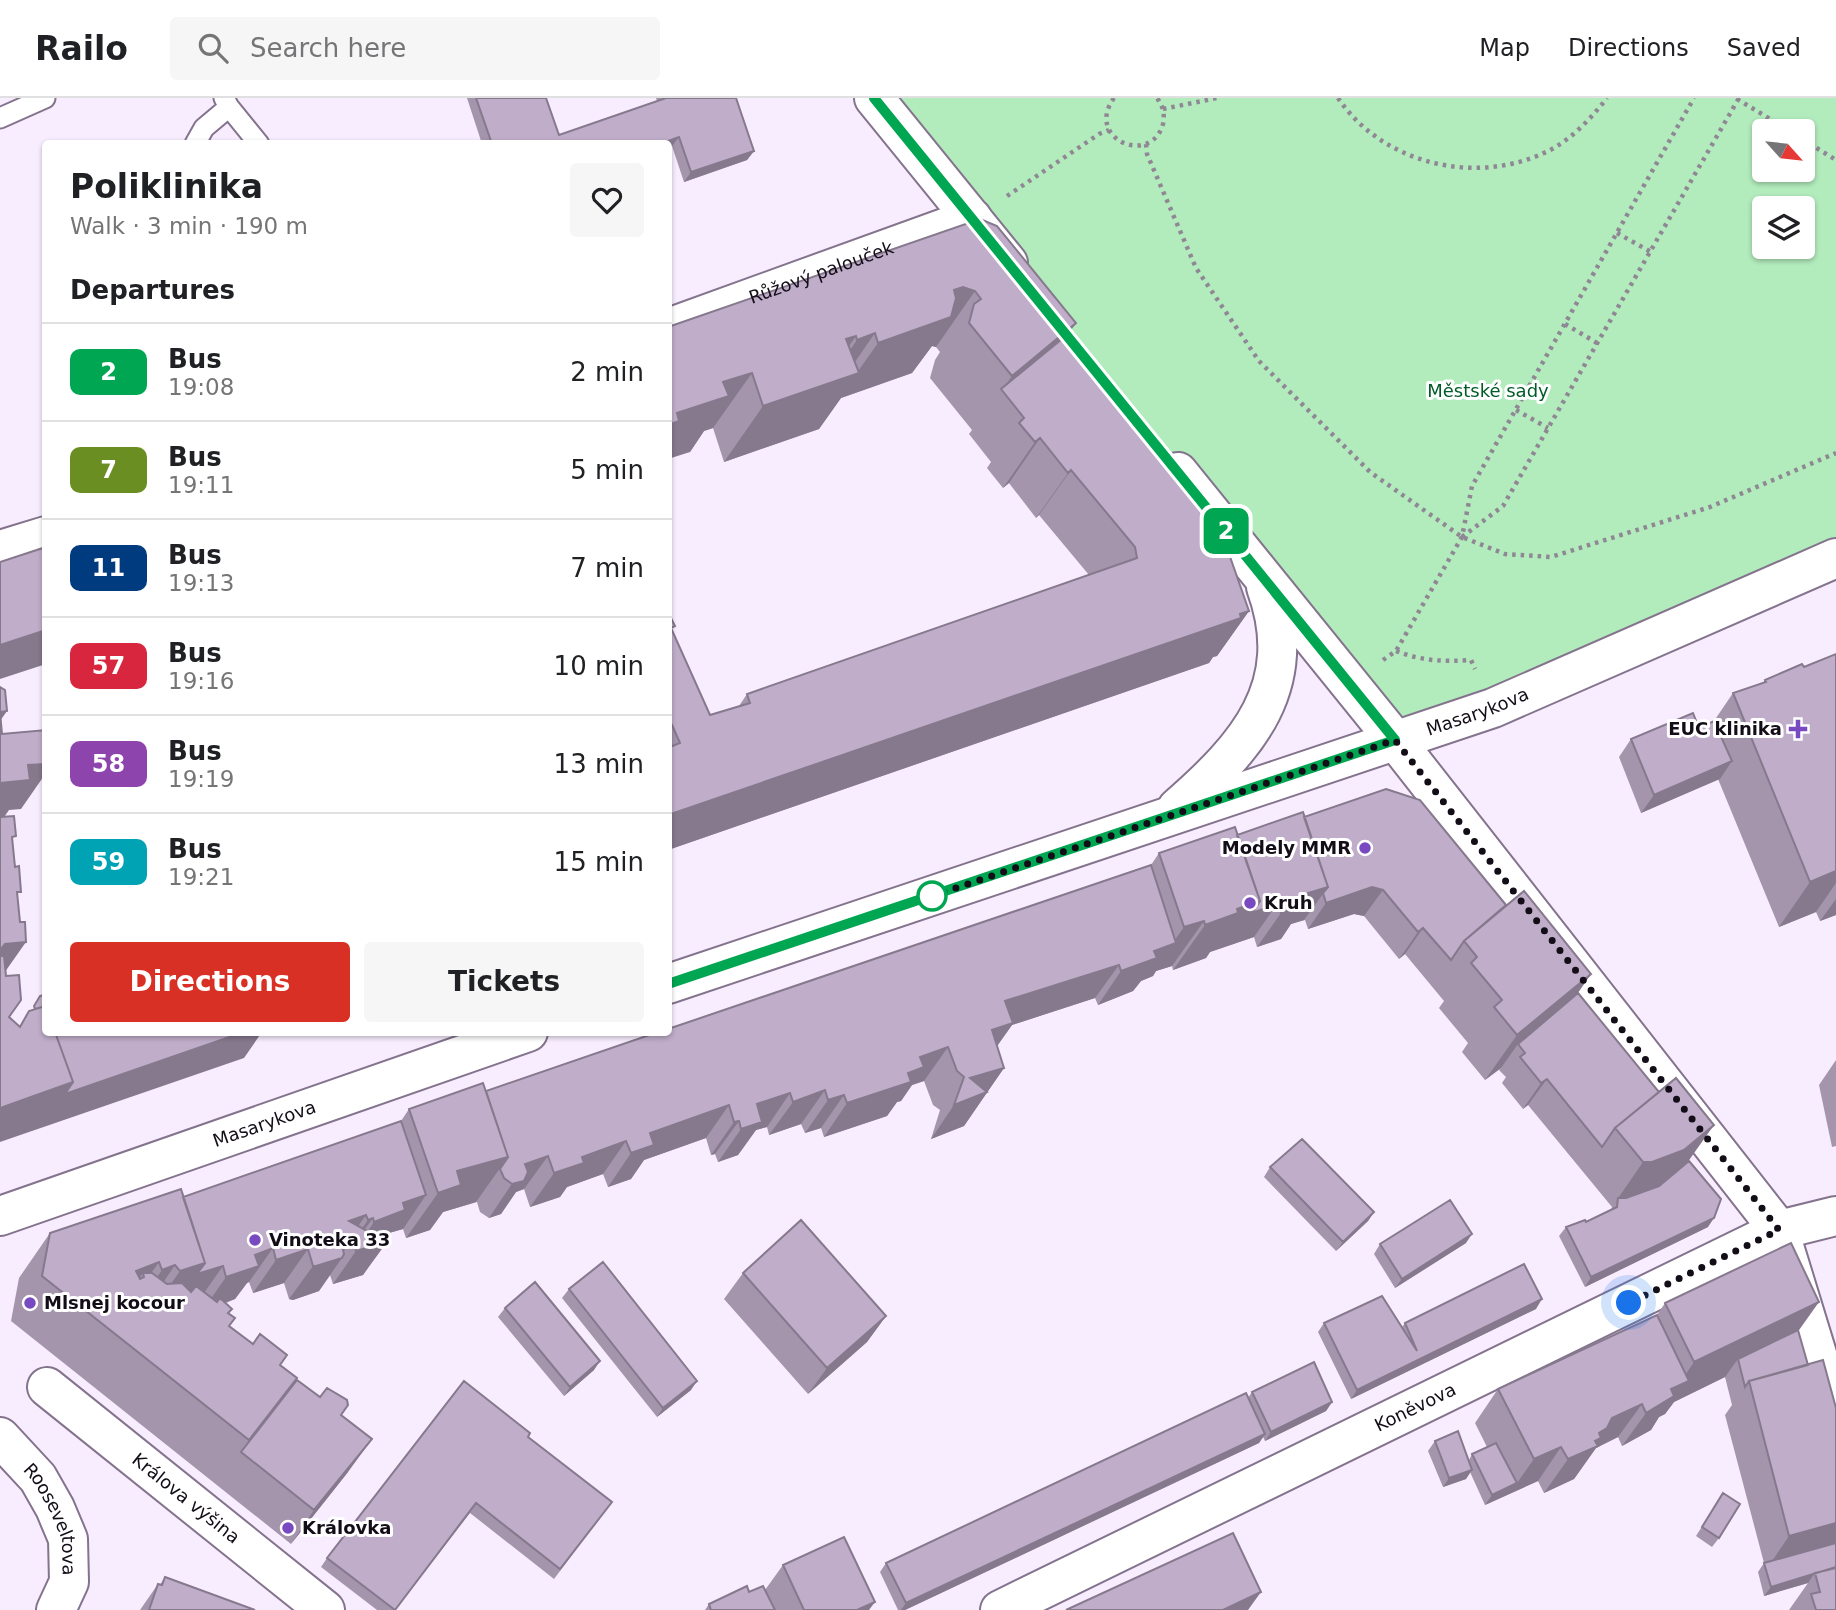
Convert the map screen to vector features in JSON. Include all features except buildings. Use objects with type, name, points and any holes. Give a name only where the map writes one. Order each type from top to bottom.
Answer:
[{"type":"street","points":[[874,98],[1034,294]]},
{"type":"street","name":"Růžový palouček","points":[[672,327],[972,218]]},
{"type":"street","points":[[1156,445],[1395,740],[1779,1230],[1836,1416]]},
{"type":"street","points":[[0,550],[42,537]]},
{"type":"street","name":"Masarykova","points":[[672,983],[1493,708],[1836,558]]},
{"type":"street","points":[[1167,817],[1239,748],[1258,719],[1268,696],[1276,668],[1278,636],[1262,575]]},
{"type":"street","name":"Masarykova","points":[[0,1216],[517,1036]]},
{"type":"street","name":"Koněvova","points":[[1000,1610],[1779,1230],[1836,1216]]},
{"type":"street","name":"Králova výšina","points":[[47,1387],[325,1610]]},
{"type":"street","name":"Rooseveltova","points":[[0,1437],[38,1478],[68,1539],[69,1583],[56,1610]]},
{"type":"lane","points":[[0,118],[45,98]]},
{"type":"lane","points":[[197,140],[226,102],[256,140]]},
{"type":"path","points":[[1114,98],[1107,107],[1109,130],[1120,142],[1129,146],[1146,144],[1159,134],[1164,118],[1157,98]]},
{"type":"path","points":[[1163,110],[1217,98]]},
{"type":"path","points":[[1338,98],[1348,113],[1382,142],[1422,161],[1466,169],[1510,164],[1553,148],[1588,122],[1607,98]]},
{"type":"path","points":[[1471,660],[1438,662],[1416,659],[1396,651],[1462,537],[1472,486],[1694,98]]},
{"type":"path","points":[[1462,537],[1503,506],[1738,98],[1771,119]]},
{"type":"path","points":[[972,218],[1109,130]]},
{"type":"path","points":[[1146,144],[1147,155],[1196,268],[1259,361],[1370,472],[1462,537],[1505,554],[1551,557],[1710,507],[1836,453]]},
{"type":"path","points":[[1815,147],[1836,159]]},
{"type":"path","points":[[1617,233],[1651,251]]},
{"type":"path","points":[[1565,324],[1597,343]]},
{"type":"path","points":[[1516,410],[1548,428]]},
{"type":"green space","name":"Městské sady","points":[[874,98],[1836,98],[1836,558],[1395,740]]},
{"type":"bus line","name":"2","points":[[672,983],[1395,740],[874,98]]},
{"type":"place","name":"EUC klinika","points":[[1798,729]]},
{"type":"place","name":"Modely MMR","points":[[1365,848]]},
{"type":"place","name":"Kruh","points":[[1250,903]]},
{"type":"place","name":"Vinoteka 33","points":[[255,1240]]},
{"type":"place","name":"Mlsnej kocour","points":[[30,1303]]},
{"type":"place","name":"Královka","points":[[288,1528]]},
{"type":"route","points":[[932,896],[1395,740],[1779,1230],[1629,1303]]}]
